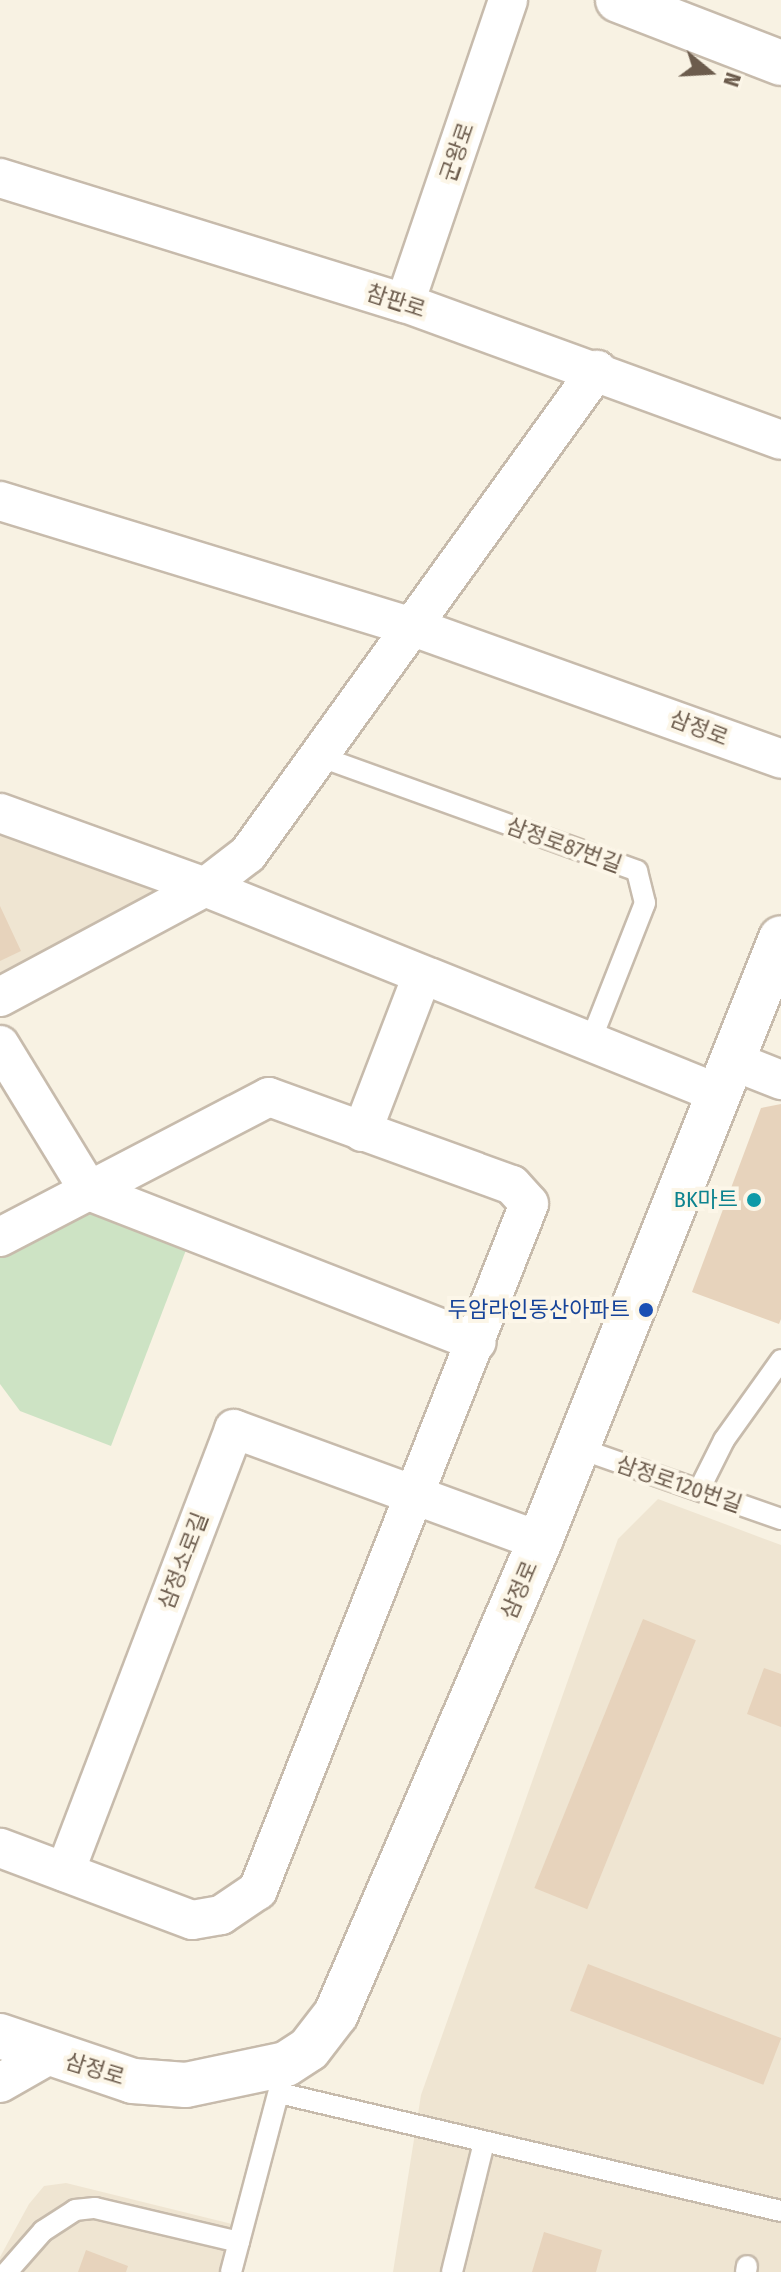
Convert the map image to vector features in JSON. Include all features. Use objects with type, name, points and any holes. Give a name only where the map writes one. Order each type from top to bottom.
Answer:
[{"type":"street","name":"군왕로","points":[[405,303],[508,0]]},
{"type":"street","points":[[618,0],[781,63]]},
{"type":"street","name":"참판로","points":[[2,184],[405,303],[597,370],[781,440]]},
{"type":"street","points":[[0,997],[205,887],[248,854],[416,628],[597,370]]},
{"type":"street","points":[[0,501],[416,628]]},
{"type":"street","name":"삼정로","points":[[416,628],[617,697],[781,759]]},
{"type":"street","points":[[0,813],[205,887],[422,976],[591,1040],[726,1078],[781,1080]]},
{"type":"street","name":"삼정로","points":[[0,2036],[49,2055],[163,2085],[282,2078],[309,2049],[348,1994],[540,1541],[781,938]]},
{"type":"street","points":[[362,1132],[422,976]]},
{"type":"street","points":[[0,1045],[89,1191],[477,1342]]},
{"type":"street","points":[[0,1237],[269,1097],[512,1185],[529,1204],[258,1890],[221,1915],[192,1920],[0,1848]]},
{"type":"street","name":"삼정소로길","points":[[65,1872],[234,1429],[414,1494]]},
{"type":"street","points":[[414,1494],[540,1541]]},
{"type":"street","points":[[0,2083],[49,2055]]},
{"type":"lane","name":"삼정로87번길","points":[[321,757],[637,871],[645,903],[591,1040]]},
{"type":"lane","points":[[699,1490],[724,1440],[781,1360]]},
{"type":"lane","name":"삼정로120번길","points":[[578,1448],[781,1519]]},
{"type":"lane","points":[[231,2272],[282,2078],[484,2143],[781,2211]]},
{"type":"lane","points":[[452,2272],[484,2143]]},
{"type":"lane","points":[[7,2272],[43,2231],[75,2210],[95,2208],[239,2242]]},
{"type":"shaded area","points":[[0,813],[205,887],[0,993]]},
{"type":"shaded area","points":[[658,1499],[781,1545],[781,2272],[393,2272],[421,2095],[618,1539]]},
{"type":"shaded area","points":[[66,2183],[232,2224],[219,2272],[0,2272],[0,2257],[29,2204],[44,2186]]},
{"type":"green space","points":[[87,1210],[186,1250],[111,1446],[20,1411],[0,1384],[0,1252]]},
{"type":"building","points":[[0,906],[21,951],[0,961]]},
{"type":"building","name":"BK마트","points":[[781,1104],[779,1324],[692,1292],[761,1108]]},
{"type":"building","points":[[643,1619],[696,1640],[587,1909],[534,1888]]},
{"type":"building","points":[[764,1668],[781,1674],[781,1727],[747,1714]]},
{"type":"building","points":[[588,1964],[781,2038],[763,2085],[570,2011]]},
{"type":"building","points":[[544,2232],[602,2250],[596,2272],[532,2272]]},
{"type":"building","points":[[86,2250],[128,2266],[126,2272],[78,2272]]},
{"type":"place","name":"BK마트","points":[[754,1200]]},
{"type":"place","name":"두암라인동산아파트","points":[[646,1310]]}]
